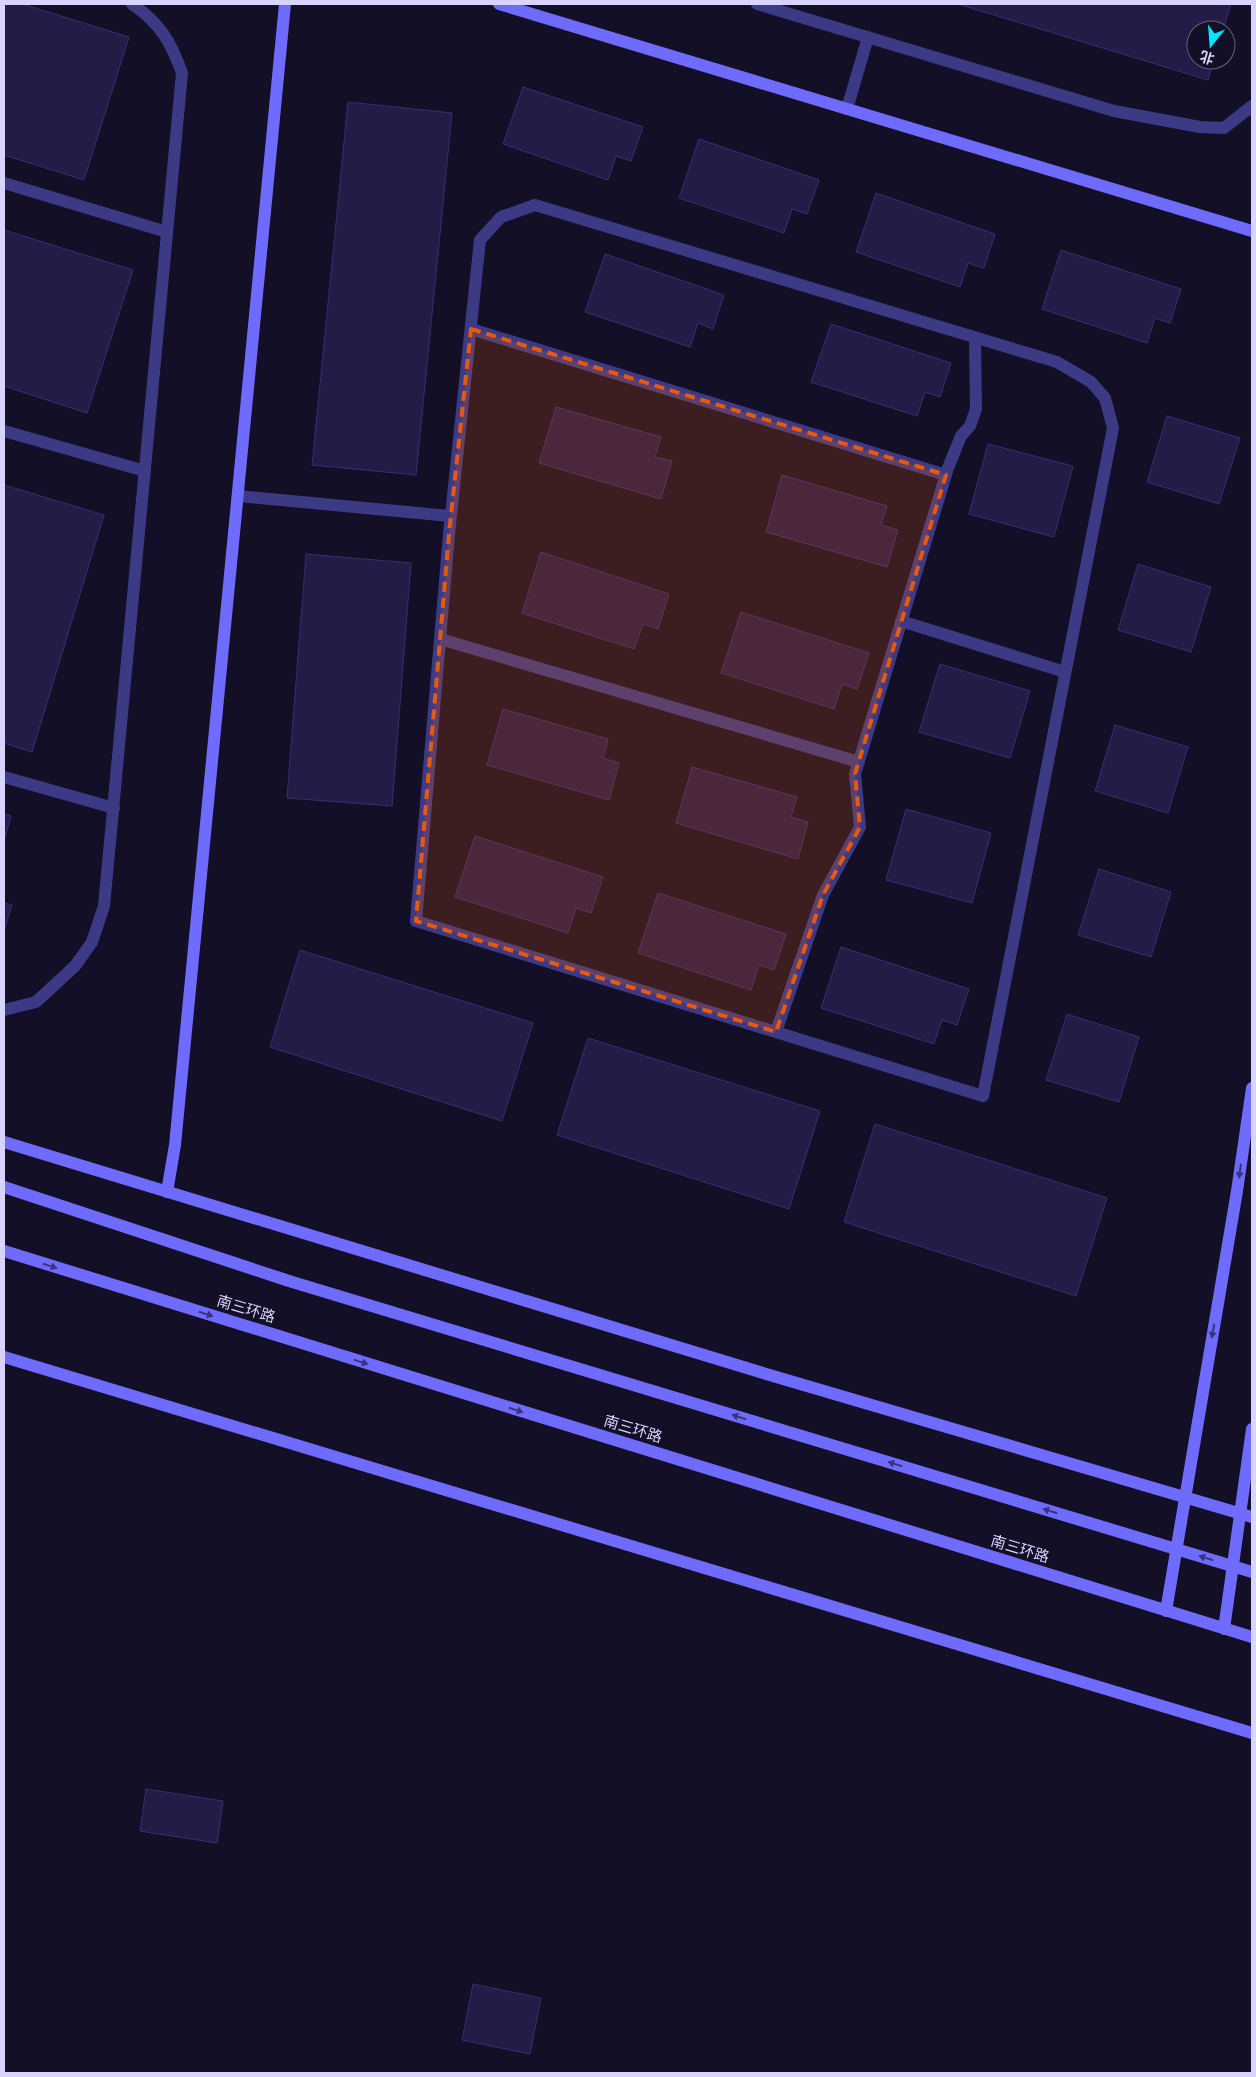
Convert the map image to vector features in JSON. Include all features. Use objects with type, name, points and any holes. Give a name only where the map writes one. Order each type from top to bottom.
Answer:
[{"type":"street","points":[[4,1010],[36,1002],[75,966],[92,942],[104,906],[182,74],[172,46],[149,16],[132,4]]},
{"type":"street","points":[[167,1192],[175,1145],[285,4]]},
{"type":"street","points":[[499,4],[1252,231]]},
{"type":"street","points":[[757,4],[1114,111],[1200,127],[1224,128],[1252,106]]},
{"type":"street","points":[[848,109],[868,37]]},
{"type":"street","points":[[4,182],[167,232]]},
{"type":"street","points":[[535,205],[975,338],[1057,362],[1091,382],[1105,398],[1113,428],[983,1096],[416,921],[450,516],[480,240],[501,217],[535,205]]},
{"type":"street","points":[[471,329],[946,475]]},
{"type":"street","points":[[776,1032],[822,895],[860,827],[855,774],[946,475],[961,436],[970,426],[976,409],[975,338]]},
{"type":"street","points":[[4,431],[145,471]]},
{"type":"street","points":[[238,496],[450,516]]},
{"type":"street","points":[[901,621],[1065,672]]},
{"type":"street","points":[[440,639],[859,762]]},
{"type":"street","points":[[4,776],[114,808]]},
{"type":"street","points":[[1166,1611],[1237,1191],[1252,1088]]},
{"type":"street","points":[[4,1142],[783,1379],[1246,1515]]},
{"type":"street","points":[[4,1187],[289,1281],[1252,1572]]},
{"type":"street","name":"南三环路","points":[[4,1252],[1252,1637]]},
{"type":"street","points":[[4,1357],[1252,1733]]},
{"type":"street","points":[[1224,1629],[1233,1566],[1246,1515],[1252,1429]]},
{"type":"highlighted area","points":[[471,329],[946,475],[855,774],[860,827],[823,895],[776,1032],[416,921],[449,534]]},
{"type":"building","points":[[4,4],[22,4],[129,37],[84,180],[4,155]]},
{"type":"building","points":[[958,4],[1231,4],[1226,20],[1186,20],[1186,70],[1211,70],[1208,80]]},
{"type":"building","points":[[523,87],[643,127],[631,161],[616,156],[608,180],[503,144]]},
{"type":"building","points":[[348,102],[452,113],[416,475],[312,465]]},
{"type":"building","points":[[699,139],[819,180],[807,214],[792,209],[784,233],[679,198]]},
{"type":"building","points":[[876,193],[995,234],[984,268],[968,263],[960,287],[856,252]]},
{"type":"building","points":[[4,230],[133,270],[87,413],[4,386]]},
{"type":"building","points":[[1061,250],[1181,289],[1170,323],[1155,318],[1147,343],[1042,309]]},
{"type":"building","points":[[605,254],[724,295],[713,329],[698,323],[690,347],[585,312]]},
{"type":"building","points":[[831,324],[951,363],[940,397],[925,392],[917,416],[811,382]]},
{"type":"building","points":[[556,407],[661,437],[655,457],[672,461],[661,499],[539,463]]},
{"type":"building","points":[[1167,416],[1240,438],[1219,504],[1147,482]]},
{"type":"building","points":[[988,444],[1073,466],[1054,537],[969,514]]},
{"type":"building","points":[[782,475],[887,506],[881,525],[898,530],[887,567],[766,532]]},
{"type":"building","points":[[4,485],[104,515],[32,752],[4,743]]},
{"type":"building","points":[[541,552],[669,594],[658,629],[643,624],[634,649],[522,613]]},
{"type":"building","points":[[306,554],[411,563],[392,806],[287,798]]},
{"type":"building","points":[[1138,564],[1211,587],[1191,652],[1118,630]]},
{"type":"building","points":[[741,612],[869,653],[857,689],[842,684],[834,709],[721,673]]},
{"type":"building","points":[[940,664],[1030,691],[1010,758],[919,732]]},
{"type":"building","points":[[503,709],[608,739],[603,758],[619,763],[609,800],[487,765]]},
{"type":"building","points":[[1115,725],[1188,747],[1168,813],[1095,791]]},
{"type":"building","points":[[692,767],[797,797],[791,817],[808,822],[798,859],[676,823]]},
{"type":"building","points":[[906,809],[991,833],[972,903],[886,880]]},
{"type":"building","points":[[4,814],[11,816],[4,841]]},
{"type":"building","points":[[475,836],[603,877],[591,913],[576,908],[568,933],[455,897]]},
{"type":"building","points":[[1099,869],[1171,892],[1151,957],[1078,935]]},
{"type":"building","points":[[658,893],[786,934],[774,970],[759,965],[751,990],[638,953]]},
{"type":"building","points":[[4,903],[12,905],[4,931]]},
{"type":"building","points":[[841,947],[969,989],[957,1025],[942,1020],[934,1044],[821,1008]]},
{"type":"building","points":[[300,950],[533,1023],[502,1121],[270,1047]]},
{"type":"building","points":[[1067,1014],[1139,1037],[1119,1102],[1046,1080]]},
{"type":"building","points":[[588,1038],[820,1111],[789,1209],[557,1135]]},
{"type":"building","points":[[875,1124],[1107,1198],[1076,1296],[844,1222]]},
{"type":"building","points":[[146,1789],[223,1801],[217,1843],[140,1831]]},
{"type":"building","points":[[473,1984],[541,1998],[530,2054],[462,2040]]}]
